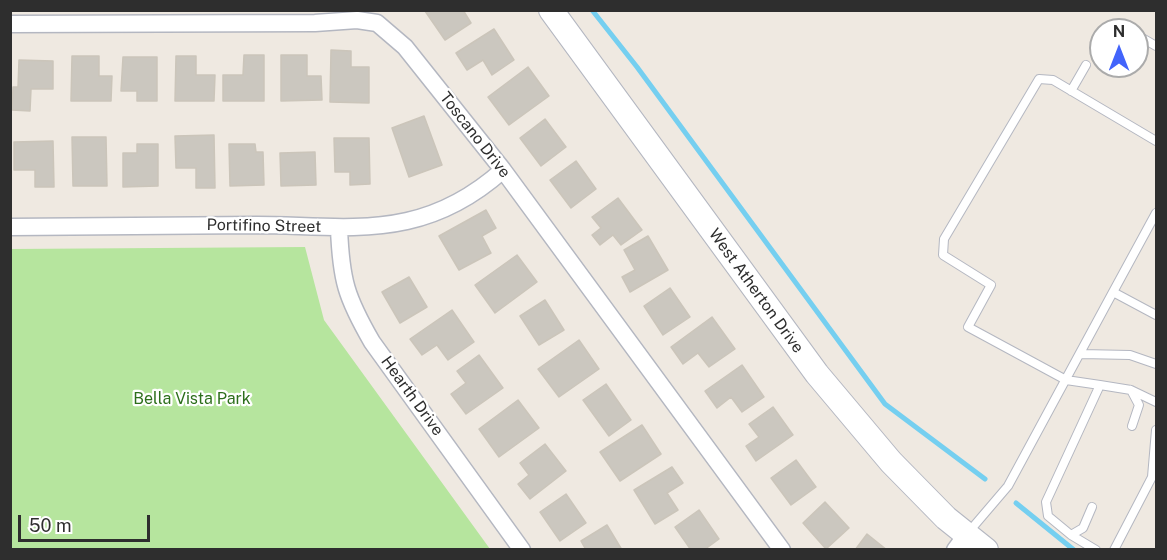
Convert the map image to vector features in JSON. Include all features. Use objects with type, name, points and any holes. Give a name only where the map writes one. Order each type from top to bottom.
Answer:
[{"type":"street","name":"West Atherton Drive","points":[[550,10],[817,375],[960,542],[986,549]]},
{"type":"street","name":"Toscano Drive","points":[[10,24],[315,23],[357,20],[377,23],[405,47],[502,170],[783,549]]},
{"type":"street","name":"Portifino Street","points":[[10,226],[259,225],[339,228],[387,225],[432,213],[478,192],[502,170]]},
{"type":"street","name":"Hearth Drive","points":[[339,228],[340,271],[353,309],[372,342],[522,549]]},
{"type":"lane","points":[[1071,91],[1086,64]]},
{"type":"lane","points":[[1156,141],[1053,80],[1039,79],[944,239],[943,255],[992,285],[968,327],[1066,380],[1131,390],[1156,402]]},
{"type":"lane","points":[[960,542],[1008,486],[1156,213]]},
{"type":"lane","points":[[1113,292],[1156,315]]},
{"type":"lane","points":[[1081,354],[1130,355],[1156,364]]},
{"type":"lane","points":[[1096,549],[1071,535],[1048,516],[1046,502],[1100,385]]},
{"type":"lane","points":[[1131,390],[1139,405],[1132,426]]},
{"type":"lane","points":[[1114,549],[1152,477],[1156,430]]},
{"type":"lane","points":[[1071,535],[1083,528],[1092,507]]},
{"type":"green space","name":"Bella Vista Park","points":[[305,247],[324,320],[490,549],[12,549],[11,249]]},
{"type":"building","points":[[463,10],[471,23],[445,40],[425,11]]},
{"type":"building","points":[[494,29],[514,60],[492,75],[483,60],[467,70],[456,53]]},
{"type":"building","points":[[331,50],[351,51],[351,67],[369,67],[369,103],[330,102]]},
{"type":"building","points":[[244,55],[264,55],[264,101],[223,101],[223,75],[243,75]]},
{"type":"building","points":[[281,55],[307,55],[307,76],[321,76],[322,100],[281,101]]},
{"type":"building","points":[[72,56],[99,56],[99,76],[112,76],[111,101],[71,101]]},
{"type":"building","points":[[176,56],[196,56],[196,75],[215,75],[214,101],[175,101]]},
{"type":"building","points":[[123,57],[157,57],[157,101],[137,101],[137,91],[121,91]]},
{"type":"building","points":[[19,60],[53,61],[53,89],[31,89],[30,111],[12,110],[13,87],[18,87]]},
{"type":"building","points":[[528,67],[549,96],[509,125],[488,97]]},
{"type":"building","points":[[424,116],[442,165],[409,177],[392,128]]},
{"type":"building","points":[[545,119],[566,147],[541,166],[520,138]]},
{"type":"building","points":[[214,135],[215,188],[196,188],[196,168],[176,168],[175,136]]},
{"type":"building","points":[[72,137],[106,137],[107,186],[73,186]]},
{"type":"building","points":[[334,138],[369,138],[370,184],[350,185],[350,172],[335,172]]},
{"type":"building","points":[[53,141],[54,187],[35,187],[35,170],[14,170],[14,142]]},
{"type":"building","points":[[137,144],[158,144],[158,186],[123,187],[123,153],[137,153]]},
{"type":"building","points":[[229,144],[255,144],[256,152],[263,152],[264,185],[230,186]]},
{"type":"building","points":[[315,152],[316,185],[281,186],[280,153]]},
{"type":"building","points":[[576,161],[596,189],[571,208],[550,180]]},
{"type":"building","points":[[618,198],[642,230],[621,245],[613,235],[600,245],[592,235],[601,228],[592,217]]},
{"type":"building","points":[[486,210],[496,228],[482,236],[491,253],[459,270],[439,236]]},
{"type":"building","points":[[648,236],[668,270],[630,292],[622,277],[635,270],[624,250]]},
{"type":"building","points":[[517,255],[537,282],[495,313],[475,285]]},
{"type":"building","points":[[409,277],[427,307],[400,323],[382,292]]},
{"type":"building","points":[[670,288],[690,317],[663,335],[644,306]]},
{"type":"building","points":[[545,300],[564,330],[539,345],[520,316]]},
{"type":"building","points":[[452,310],[474,342],[448,360],[437,345],[422,355],[410,339]]},
{"type":"building","points":[[712,317],[735,349],[709,367],[698,353],[683,364],[671,347]]},
{"type":"building","points":[[579,340],[599,369],[559,397],[538,369]]},
{"type":"building","points":[[479,355],[503,388],[466,414],[451,394],[466,383],[457,371]]},
{"type":"building","points":[[742,365],[764,397],[742,412],[731,397],[717,408],[705,391]]},
{"type":"building","points":[[606,384],[631,420],[609,436],[583,400]]},
{"type":"building","points":[[518,400],[539,428],[499,457],[479,429]]},
{"type":"building","points":[[773,407],[793,435],[756,461],[746,446],[759,437],[749,424]]},
{"type":"building","points":[[642,425],[661,454],[620,481],[600,452]]},
{"type":"building","points":[[545,444],[566,471],[530,499],[518,484],[529,475],[520,463]]},
{"type":"building","points":[[796,460],[816,487],[791,505],[771,478]]},
{"type":"building","points":[[672,467],[683,483],[667,493],[678,510],[655,524],[634,490]]},
{"type":"building","points":[[566,494],[586,523],[560,541],[540,512]]},
{"type":"building","points":[[825,502],[849,528],[826,549],[803,523]]},
{"type":"building","points":[[699,510],[719,539],[704,550],[691,550],[675,527]]},
{"type":"building","points":[[607,525],[622,550],[586,550],[581,541]]},
{"type":"building","points":[[867,534],[887,550],[855,550]]},
{"type":"waterway","points":[[592,10],[637,67],[885,404],[985,479]]},
{"type":"waterway","points":[[1016,503],[1074,550]]}]
